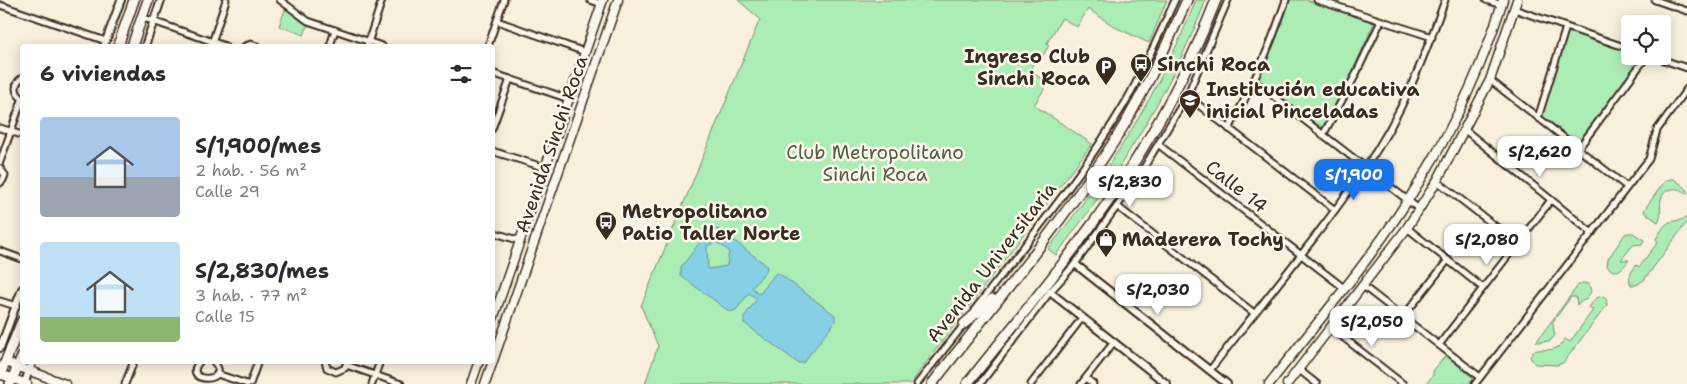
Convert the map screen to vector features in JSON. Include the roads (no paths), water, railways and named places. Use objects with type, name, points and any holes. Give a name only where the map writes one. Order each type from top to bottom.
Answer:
[{"type":"main road","points":[[119,44],[134,0]]},
{"type":"main road","points":[[133,44],[148,0]]},
{"type":"main road","name":"Avenida Sinchi Roca","points":[[495,355],[618,0]]},
{"type":"main road","name":"Avenida Universitaria","points":[[932,384],[1068,210],[1106,154],[1150,79],[1187,0]]},
{"type":"main road","points":[[967,384],[1084,234],[1134,162],[1181,79],[1216,0]]},
{"type":"main road","points":[[1287,384],[1407,228],[1437,181],[1490,80],[1517,0]]},
{"type":"main road","name":"Avenida Sinchi Roca","points":[[495,307],[521,241],[602,2]]},
{"type":"main road","points":[[1269,384],[1379,243],[1408,200],[1440,147],[1468,93],[1484,58],[1502,2]]},
{"type":"main road","points":[[964,324],[1004,291]]},
{"type":"main road","points":[[20,325],[3,361],[0,374],[11,381],[25,384]]},
{"type":"main road","points":[[3,361],[65,384]]},
{"type":"main road","points":[[11,381],[20,362]]},
{"type":"main road","points":[[471,384],[478,364]]},
{"type":"main road","name":"Avenida Sinchi Roca","points":[[485,384],[492,364]]},
{"type":"street","points":[[1,5],[105,44],[121,0]]},
{"type":"street","points":[[146,44],[161,0]]},
{"type":"street","points":[[142,17],[211,44],[226,0]]},
{"type":"street","points":[[280,0],[308,21],[367,44],[382,0]]},
{"type":"street","points":[[489,44],[504,0]]},
{"type":"street","points":[[590,0],[602,2]]},
{"type":"street","name":"Avenida Universitaria","points":[[917,384],[1054,208],[1097,147],[1138,80],[1175,0]]},
{"type":"street","points":[[980,384],[1118,207],[1187,96],[1228,0]]},
{"type":"street","points":[[1229,129],[1254,81],[1274,35],[1286,0]]},
{"type":"street","points":[[1316,0],[1432,37]]},
{"type":"street","points":[[1210,370],[1301,255],[1366,168],[1404,100],[1432,37],[1445,0]]},
{"type":"street","points":[[1486,0],[1502,2]]},
{"type":"street","points":[[1655,0],[1687,11]]},
{"type":"street","points":[[1514,10],[1621,46]]},
{"type":"street","points":[[497,21],[585,52]]},
{"type":"street","points":[[1323,134],[1354,78],[1381,21]]},
{"type":"street","points":[[1538,118],[1566,27]]},
{"type":"street","points":[[331,44],[335,30]]},
{"type":"street","points":[[1671,63],[1687,68]]},
{"type":"street","points":[[1578,149],[1640,65]]},
{"type":"street","points":[[495,74],[569,99]]},
{"type":"street","points":[[495,121],[510,79]]},
{"type":"street","points":[[20,80],[16,87],[20,96]]},
{"type":"street","points":[[1490,80],[1627,187]]},
{"type":"street","points":[[1254,81],[1420,209]]},
{"type":"street","points":[[1475,384],[1649,158],[1657,130],[1687,89]]},
{"type":"street","points":[[1187,96],[1335,210]]},
{"type":"street","points":[[0,162],[20,104]]},
{"type":"street","points":[[0,128],[20,135]]},
{"type":"street","points":[[1465,130],[1592,233]]},
{"type":"street","name":"Calle 14","points":[[1158,145],[1344,288]]},
{"type":"street","points":[[495,152],[546,168]]},
{"type":"street","points":[[0,168],[5,175],[0,182]]},
{"type":"street","points":[[1437,181],[1517,243]]},
{"type":"street","points":[[1439,345],[1551,200]]},
{"type":"street","points":[[1118,207],[1254,313]]},
{"type":"street","points":[[1407,228],[1483,288]]},
{"type":"street","points":[[495,233],[521,241]]},
{"type":"street","points":[[0,251],[20,258]]},
{"type":"street","points":[[1403,317],[1448,260]]},
{"type":"street","points":[[1075,264],[1228,384]]},
{"type":"street","points":[[1363,286],[1480,377]]},
{"type":"street","points":[[1050,292],[1167,384]]},
{"type":"street","points":[[0,348],[20,295]]},
{"type":"street","points":[[0,300],[16,306]]},
{"type":"street","points":[[495,310],[509,315]]},
{"type":"street","points":[[1031,384],[1082,318]]},
{"type":"street","points":[[1330,327],[1403,384]]},
{"type":"street","points":[[1081,384],[1114,342]]},
{"type":"street","points":[[25,384],[32,364]]},
{"type":"street","points":[[125,384],[133,364]]},
{"type":"street","points":[[198,364],[196,368],[199,377],[209,380],[217,374]]},
{"type":"street","points":[[215,364],[217,374]]},
{"type":"street","points":[[217,374],[249,384],[257,364]]},
{"type":"street","points":[[326,364],[329,370],[336,372],[342,370],[346,364]]},
{"type":"street","points":[[349,364],[402,384]]},
{"type":"street","points":[[372,384],[379,364]]},
{"type":"street","points":[[1298,369],[1317,384]]},
{"type":"street","points":[[1086,378],[1093,384]]},
{"type":"water","points":[[711,228],[720,230],[766,265],[767,269],[752,288],[760,294],[775,274],[778,273],[835,315],[835,322],[803,363],[798,363],[744,323],[744,317],[757,299],[749,293],[736,310],[730,312],[681,276],[681,267]],"holes":[[[716,242],[729,251],[727,266],[708,269],[707,246]]]},
{"type":"place","name":"Sinchi Roca","points":[[1141,83]]},
{"type":"place","name":"Ingreso Club Sinchi Roca","points":[[1106,86]]},
{"type":"place","name":"Institución educativa inicial Pinceladas","points":[[1190,119]]},
{"type":"place","name":"Metropolitano Patio Taller Norte","points":[[606,241]]},
{"type":"place","name":"Maderera Tochy","points":[[1106,258]]},
{"type":"park label","name":"Club Metropolitano Sinchi Roca","points":[[875,163]]}]
